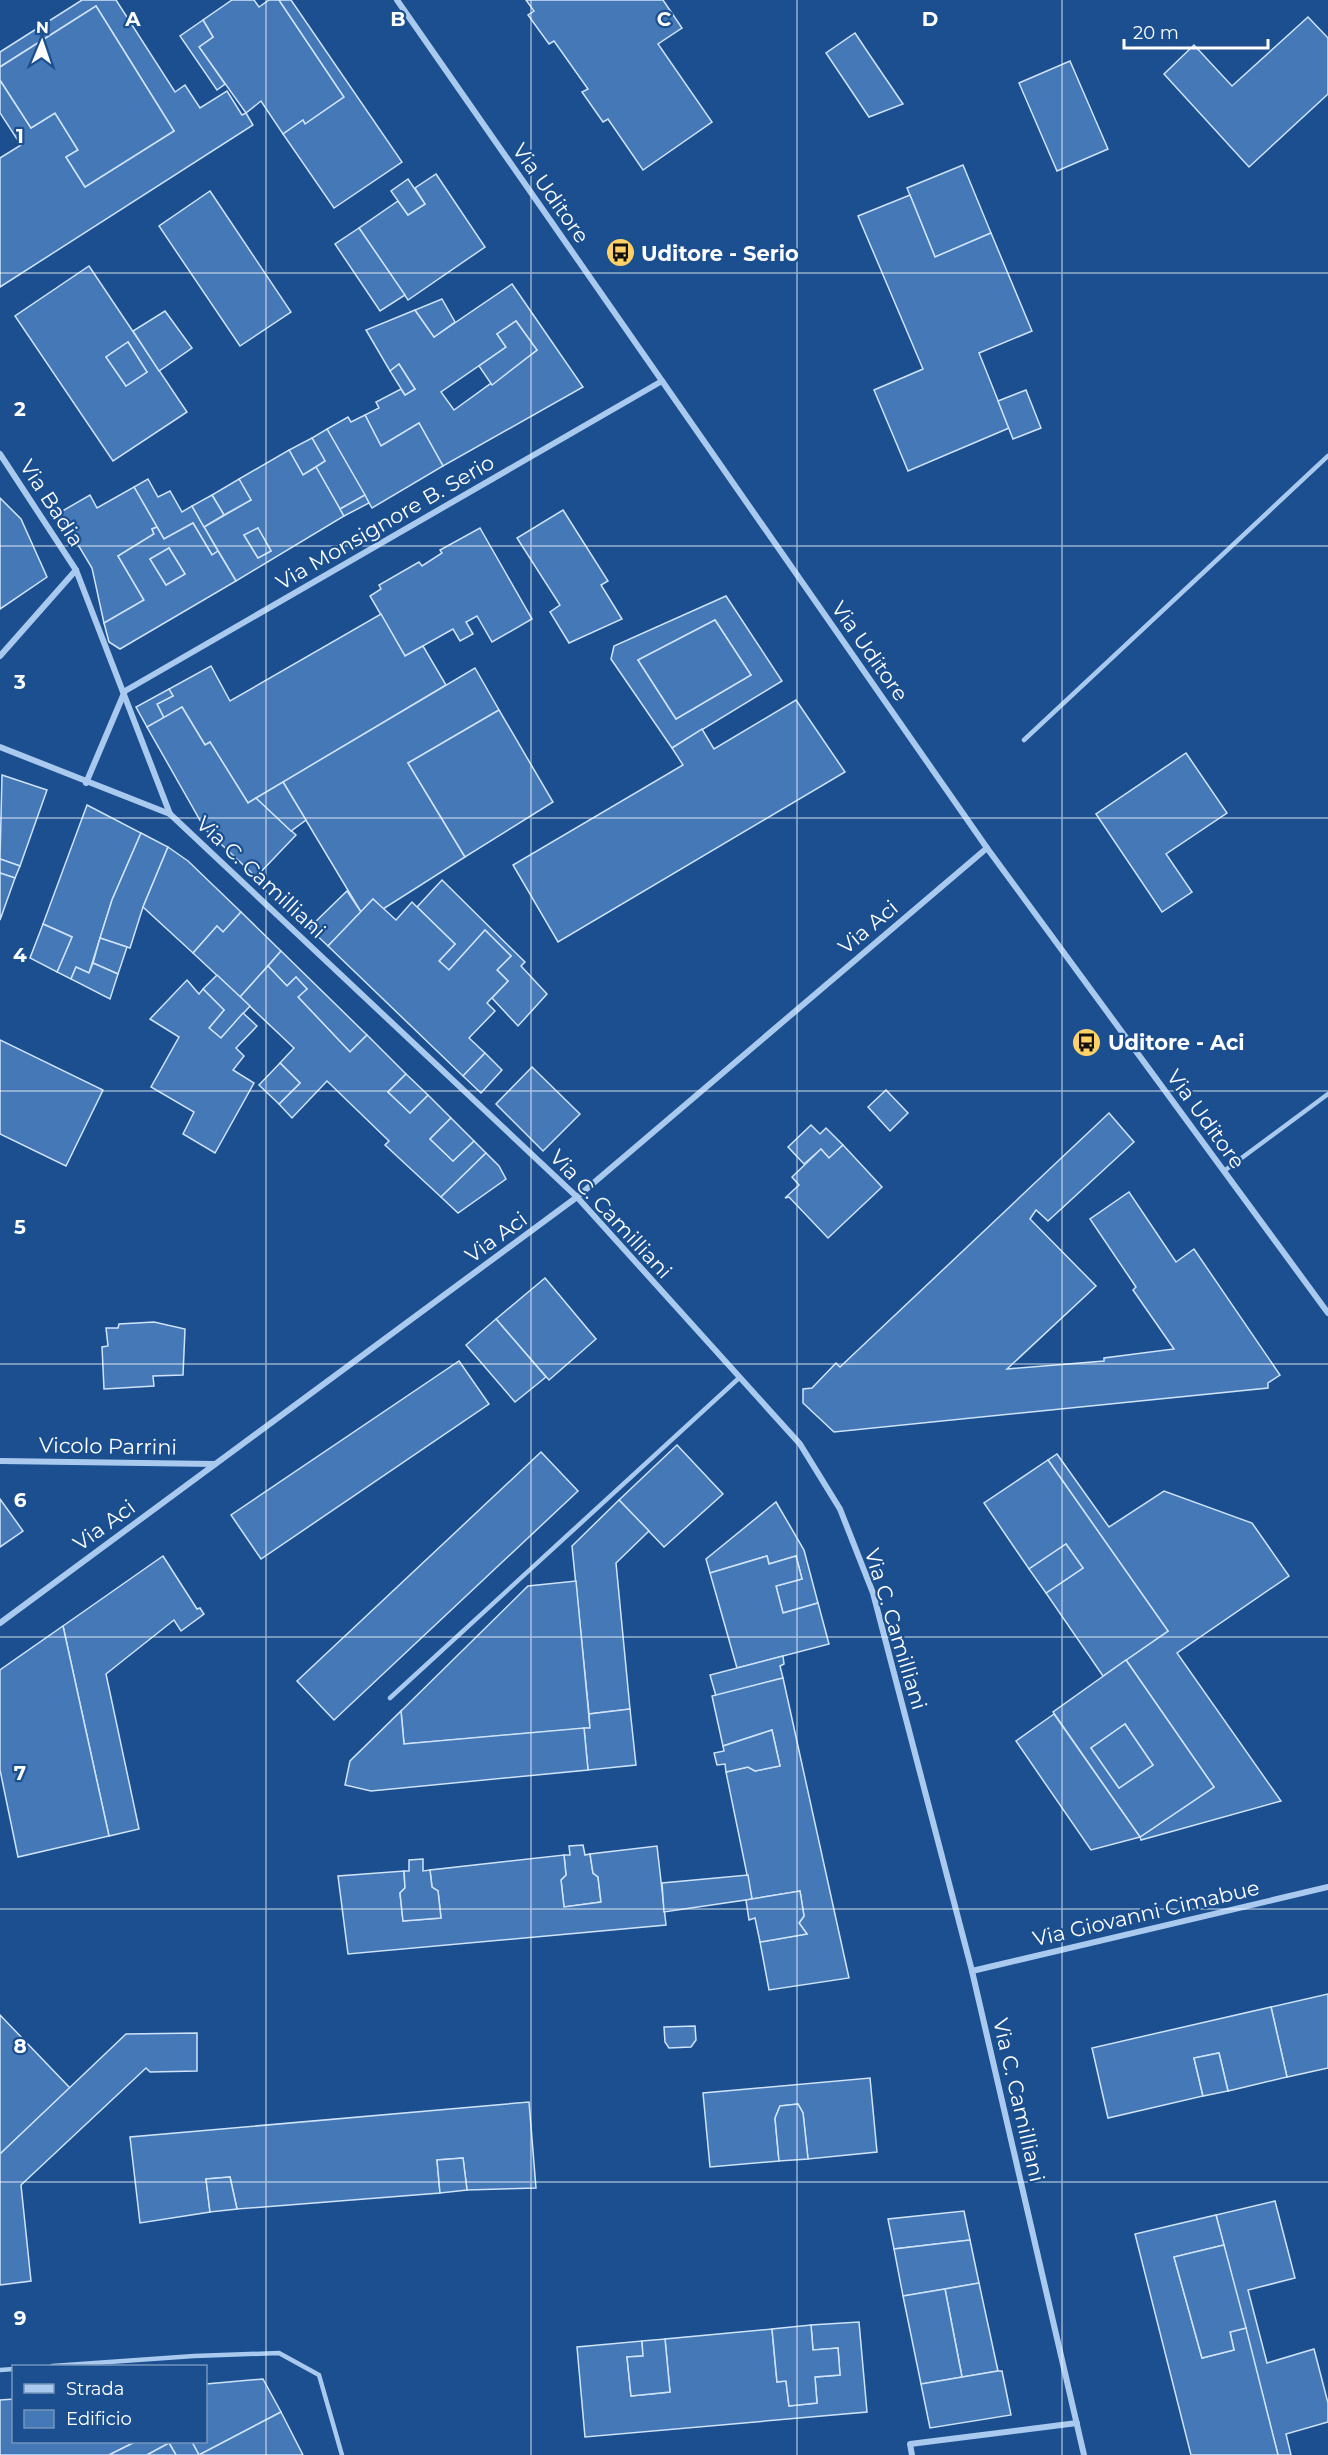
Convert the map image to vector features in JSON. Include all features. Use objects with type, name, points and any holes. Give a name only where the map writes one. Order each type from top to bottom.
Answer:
[{"type":"street","name":"Via Uditore","points":[[397,0],[987,848],[1328,1313]]},
{"type":"street","name":"Via Monsignore B. Serio","points":[[125,691],[662,381]]},
{"type":"street","name":"Via Badia","points":[[0,454],[76,570],[125,691],[170,814]]},
{"type":"street","points":[[1,652],[76,570]]},
{"type":"street","points":[[86,783],[125,691]]},
{"type":"street","points":[[0,747],[86,783],[170,814]]},
{"type":"street","name":"Via C. Camilliani","points":[[170,814],[577,1197],[800,1444],[840,1509],[873,1593],[972,1971],[1084,2455]]},
{"type":"street","name":"Via Aci","points":[[0,1623],[577,1197],[987,848]]},
{"type":"street","name":"Vicolo Parrini","points":[[0,1461],[216,1464]]},
{"type":"street","name":"Via Giovanni Cimabue","points":[[972,1971],[1328,1887]]},
{"type":"street","points":[[912,2455],[910,2444],[1077,2423]]},
{"type":"lane","points":[[1024,740],[1328,456]]},
{"type":"lane","points":[[1224,1171],[1328,1094]]},
{"type":"lane","points":[[390,1698],[739,1378]]},
{"type":"lane","points":[[78,2365],[194,2356],[279,2353],[319,2375],[342,2455]]},
{"type":"building","points":[[82,0],[116,0],[175,92],[185,85],[200,108],[227,91],[242,115],[246,113],[253,125],[0,287],[0,158],[21,145],[0,113],[0,80],[31,128],[55,113],[78,150],[66,157],[85,187],[174,131],[96,6],[0,67],[0,52]]},
{"type":"building","points":[[232,0],[254,0],[259,7],[269,0],[279,0],[344,97],[305,124],[303,120],[283,134],[261,101],[246,113],[199,47],[213,37],[203,20]]},
{"type":"building","points":[[279,0],[291,0],[402,162],[334,208],[283,134],[303,120],[305,124],[344,97]]},
{"type":"building","points":[[526,0],[663,0],[682,28],[658,44],[712,122],[643,170],[608,119],[603,122],[582,92],[588,89],[554,41],[549,44],[528,15],[534,11]]},
{"type":"building","points":[[96,6],[174,131],[85,187],[66,157],[78,150],[55,113],[31,128],[0,80],[0,67]]},
{"type":"building","points":[[1308,17],[1328,38],[1328,94],[1249,167],[1164,74],[1194,45],[1232,86]]},
{"type":"building","points":[[203,20],[213,37],[199,47],[225,84],[217,90],[180,36]]},
{"type":"building","points":[[855,33],[903,104],[869,117],[826,53]]},
{"type":"building","points":[[1070,61],[1108,149],[1057,171],[1019,83]]},
{"type":"building","points":[[963,165],[991,233],[935,257],[907,188]]},
{"type":"building","points":[[436,174],[485,247],[408,300],[359,228],[398,201],[408,215],[425,204],[415,188]]},
{"type":"building","points":[[408,179],[425,204],[408,215],[391,191]]},
{"type":"building","points":[[210,191],[291,312],[240,346],[159,226]]},
{"type":"building","points":[[910,195],[935,257],[991,233],[1032,331],[979,353],[1009,428],[908,471],[874,390],[923,369],[858,216]]},
{"type":"building","points":[[359,228],[405,295],[380,311],[335,244]]},
{"type":"building","points":[[89,266],[187,412],[113,461],[15,316]],"holes":[[[128,342],[147,372],[126,386],[106,357]]]},
{"type":"building","points":[[512,284],[583,387],[443,466],[419,423],[381,446],[365,415],[379,408],[376,402],[401,389],[405,395],[415,389],[399,364],[390,371],[366,330],[415,310],[434,337]],"holes":[[[516,321],[537,350],[454,410],[441,392],[506,347],[497,334]]]},
{"type":"building","points":[[442,299],[455,322],[434,337],[415,310]]},
{"type":"building","points":[[165,311],[192,348],[159,371],[133,331]]},
{"type":"building","points":[[516,321],[537,350],[492,385],[479,366],[506,347],[497,334]]},
{"type":"building","points":[[128,342],[147,372],[126,386],[106,357]]},
{"type":"building","points":[[399,364],[415,389],[405,395],[390,371]]},
{"type":"building","points":[[1026,390],[1041,428],[1013,439],[998,401]]},
{"type":"building","points":[[365,415],[381,446],[419,423],[443,466],[372,508],[327,429],[348,417],[351,422]]},
{"type":"building","points":[[327,429],[365,495],[340,509],[316,467],[325,461],[312,438]]},
{"type":"building","points":[[312,438],[325,461],[303,475],[289,450]]},
{"type":"building","points":[[289,450],[303,475],[316,467],[344,516],[236,581],[204,527],[251,500],[239,479]],"holes":[[[258,528],[271,551],[258,558],[244,535]]]},
{"type":"building","points":[[148,479],[158,497],[170,491],[182,512],[192,506],[218,551],[212,555],[193,523],[164,539],[134,487]]},
{"type":"building","points":[[239,479],[251,500],[224,515],[212,495]]},
{"type":"building","points":[[134,487],[157,527],[152,529],[154,534],[118,556],[144,600],[104,623],[92,568],[59,513],[90,495],[97,508]]},
{"type":"building","points":[[212,495],[224,515],[204,527],[192,506]]},
{"type":"building","points":[[365,495],[369,503],[344,516],[340,509]]},
{"type":"building","points":[[0,498],[21,519],[47,577],[0,609]]},
{"type":"building","points":[[563,510],[608,581],[601,585],[622,619],[569,643],[550,612],[560,605],[517,538]]},
{"type":"building","points":[[193,523],[212,555],[218,551],[236,581],[120,649],[109,642],[104,623],[144,600],[118,556],[154,534],[152,529],[157,527],[164,539]],"holes":[[[169,548],[185,574],[166,585],[150,559]]]},
{"type":"building","points":[[258,528],[271,551],[258,558],[244,535]]},
{"type":"building","points":[[480,528],[532,619],[492,642],[477,616],[466,622],[473,634],[460,641],[453,629],[405,656],[370,596],[381,589],[379,585],[419,562],[422,566],[442,553],[440,550]]},
{"type":"building","points":[[169,548],[185,574],[166,585],[150,559]]},
{"type":"building","points":[[726,596],[782,681],[672,748],[611,659],[614,646]],"holes":[[[715,620],[751,675],[676,719],[638,660]]]},
{"type":"building","points":[[381,614],[405,656],[423,646],[446,685],[248,803],[210,742],[205,745],[182,707],[164,718],[157,704],[173,696],[169,689],[211,666],[230,701]]},
{"type":"building","points":[[715,620],[751,675],[676,719],[638,660]]},
{"type":"building","points":[[475,668],[499,710],[408,763],[465,857],[383,909],[373,899],[361,912],[283,782]]},
{"type":"building","points":[[169,689],[173,696],[157,704],[164,718],[147,727],[136,707]]},
{"type":"building","points":[[796,700],[845,772],[558,942],[513,865],[683,765],[672,748],[702,729],[714,749]]},
{"type":"building","points":[[182,707],[205,745],[210,742],[248,803],[256,798],[296,835],[256,877],[205,829],[147,727]]},
{"type":"building","points":[[499,710],[553,802],[465,857],[408,763]]},
{"type":"building","points":[[1186,753],[1227,813],[1166,854],[1192,892],[1162,912],[1096,814]]},
{"type":"building","points":[[2,775],[47,790],[20,866],[0,859]]},
{"type":"building","points":[[283,782],[306,820],[291,831],[256,798]]},
{"type":"building","points":[[87,805],[141,833],[112,900],[89,973],[76,967],[71,979],[57,972],[72,937],[43,924]]},
{"type":"building","points":[[141,833],[168,847],[143,907],[130,948],[100,938],[112,900]]},
{"type":"building","points":[[168,847],[188,861],[241,912],[223,932],[217,926],[193,953],[143,907]]},
{"type":"building","points":[[0,859],[20,866],[15,878],[0,873]]},
{"type":"building","points":[[0,873],[15,878],[0,920]]},
{"type":"building","points":[[442,880],[525,962],[521,966],[547,994],[518,1026],[492,998],[508,981],[497,970],[511,956],[485,930],[449,970],[439,961],[455,944],[417,907]]},
{"type":"building","points":[[347,891],[361,912],[328,946],[309,928]]},
{"type":"building","points":[[373,899],[396,920],[412,902],[455,944],[439,961],[449,970],[485,930],[511,956],[497,970],[508,981],[487,1003],[495,1011],[469,1038],[485,1053],[463,1076],[328,946]]},
{"type":"building","points":[[241,912],[281,951],[240,997],[193,953],[217,926],[223,932]]},
{"type":"building","points":[[43,924],[72,937],[57,972],[30,958]]},
{"type":"building","points":[[100,938],[127,947],[118,974],[93,963]]},
{"type":"building","points":[[281,951],[367,1035],[350,1052],[298,997],[307,989],[296,977],[287,986],[268,966]]},
{"type":"building","points":[[93,963],[118,974],[110,999],[71,979],[76,967],[89,973]]},
{"type":"building","points":[[268,966],[287,986],[296,977],[307,989],[298,997],[350,1052],[367,1035],[406,1074],[388,1092],[410,1113],[428,1095],[451,1118],[430,1139],[453,1161],[474,1141],[486,1153],[441,1197],[385,1145],[389,1141],[327,1081],[292,1118],[279,1104],[300,1083],[280,1063],[294,1048],[240,997]]},
{"type":"building","points":[[217,975],[250,1006],[221,1038],[209,1028],[224,1010],[203,989]]},
{"type":"building","points":[[187,980],[199,994],[203,989],[224,1010],[209,1028],[221,1038],[243,1013],[257,1026],[236,1048],[244,1056],[233,1070],[254,1083],[215,1153],[183,1134],[194,1112],[151,1087],[179,1037],[150,1019]]},
{"type":"building","points":[[0,1040],[103,1090],[66,1166],[0,1134]]},
{"type":"building","points":[[485,1053],[502,1070],[481,1093],[463,1076]]},
{"type":"building","points":[[280,1063],[300,1083],[279,1104],[259,1085]]},
{"type":"building","points":[[532,1067],[580,1114],[543,1151],[496,1104]]},
{"type":"building","points":[[406,1074],[428,1095],[410,1113],[388,1092]]},
{"type":"building","points":[[886,1090],[908,1113],[890,1131],[868,1107]]},
{"type":"building","points":[[1109,1113],[1134,1142],[1048,1221],[1036,1210],[1030,1219],[1096,1286],[1007,1369],[1104,1361],[1104,1358],[1174,1349],[1133,1290],[1136,1287],[1090,1219],[1129,1192],[1176,1262],[1194,1249],[1280,1375],[1268,1383],[1268,1388],[834,1432],[803,1403],[803,1389],[812,1388],[836,1363],[840,1367]]},
{"type":"building","points":[[451,1118],[474,1141],[453,1161],[430,1139]]},
{"type":"building","points":[[811,1125],[820,1134],[826,1128],[843,1145],[829,1158],[821,1149],[804,1164],[788,1147]]},
{"type":"building","points":[[843,1145],[882,1187],[828,1238],[789,1197],[785,1198],[799,1185],[792,1177],[821,1149],[829,1158]]},
{"type":"building","points":[[486,1153],[499,1166],[506,1179],[458,1213],[441,1197]]},
{"type":"building","points":[[545,1278],[596,1339],[549,1380],[496,1319]]},
{"type":"building","points":[[496,1319],[546,1377],[515,1402],[466,1345]]},
{"type":"building","points":[[154,1322],[185,1329],[183,1375],[153,1376],[154,1386],[104,1389],[102,1347],[108,1346],[106,1328],[118,1328],[119,1324]]},
{"type":"building","points":[[459,1361],[489,1404],[261,1559],[231,1515]]},
{"type":"building","points":[[677,1445],[723,1494],[664,1547],[619,1500]]},
{"type":"building","points":[[541,1452],[578,1491],[334,1720],[297,1681]]},
{"type":"building","points":[[1057,1454],[1109,1527],[1164,1491],[1252,1523],[1289,1576],[1177,1653],[1281,1801],[1141,1840],[1140,1837],[1214,1787],[1126,1660],[1168,1631],[1048,1460]]},
{"type":"building","points":[[1048,1460],[1168,1631],[1103,1676],[1046,1593],[1083,1568],[1066,1544],[1029,1569],[984,1503]]},
{"type":"building","points":[[0,1499],[23,1531],[0,1547]]},
{"type":"building","points":[[619,1500],[649,1531],[616,1563],[630,1709],[589,1714],[572,1546]]},
{"type":"building","points":[[776,1502],[804,1550],[818,1603],[783,1613],[776,1586],[802,1579],[796,1556],[769,1564],[767,1556],[710,1573],[706,1559]]},
{"type":"building","points":[[1066,1544],[1083,1568],[1046,1593],[1029,1569]]},
{"type":"building","points":[[163,1556],[197,1609],[200,1608],[204,1614],[181,1631],[174,1620],[106,1674],[139,1829],[109,1836],[63,1626]]},
{"type":"building","points":[[767,1556],[769,1564],[796,1556],[802,1579],[776,1586],[783,1613],[818,1603],[829,1644],[737,1668],[710,1573]]},
{"type":"building","points":[[576,1581],[590,1728],[404,1744],[401,1711],[528,1586]]},
{"type":"building","points":[[63,1626],[109,1836],[18,1857],[0,1770],[0,1670]]},
{"type":"building","points":[[783,1656],[784,1664],[780,1666],[783,1678],[716,1696],[710,1675]]},
{"type":"building","points":[[1126,1660],[1214,1787],[1140,1837],[1053,1712]],"holes":[[[1125,1724],[1153,1765],[1119,1788],[1091,1748]]]},
{"type":"building","points":[[783,1678],[849,1978],[769,1990],[760,1942],[807,1934],[799,1923],[804,1916],[800,1891],[752,1899],[726,1772],[748,1767],[755,1771],[780,1766],[772,1730],[723,1746],[712,1696]]},
{"type":"building","points":[[630,1709],[636,1765],[588,1770],[584,1728],[590,1728],[589,1714]]},
{"type":"building","points":[[401,1711],[404,1744],[584,1728],[588,1770],[371,1791],[345,1785],[350,1761]]},
{"type":"building","points":[[1054,1714],[1140,1837],[1091,1850],[1016,1741]]},
{"type":"building","points":[[1125,1724],[1153,1765],[1119,1788],[1091,1748]]},
{"type":"building","points":[[772,1730],[780,1766],[755,1771],[748,1767],[726,1772],[725,1764],[717,1765],[714,1753],[724,1751],[723,1746]]},
{"type":"building","points":[[583,1845],[585,1855],[590,1854],[593,1873],[598,1877],[601,1902],[564,1907],[561,1880],[566,1875],[564,1855],[570,1855],[569,1846]]},
{"type":"building","points":[[657,1846],[666,1925],[348,1954],[338,1876],[404,1871],[405,1888],[400,1893],[403,1921],[441,1918],[438,1891],[432,1887],[430,1870],[564,1855],[566,1875],[561,1880],[564,1907],[601,1902],[598,1877],[593,1873],[590,1854]]},
{"type":"building","points":[[423,1859],[423,1871],[430,1870],[432,1887],[438,1891],[441,1918],[403,1921],[400,1893],[405,1888],[404,1871],[409,1871],[409,1860]]},
{"type":"building","points":[[748,1875],[752,1899],[664,1912],[662,1883]]},
{"type":"building","points":[[800,1891],[804,1916],[799,1923],[807,1934],[760,1942],[755,1918],[749,1920],[746,1900]]},
{"type":"building","points":[[1328,1994],[1328,2068],[1287,2077],[1271,2007]]},
{"type":"building","points":[[1271,2007],[1287,2077],[1228,2091],[1219,2053],[1194,2058],[1203,2096],[1108,2118],[1092,2048]]},
{"type":"building","points":[[0,2015],[70,2088],[0,2154]]},
{"type":"building","points":[[695,2026],[696,2040],[691,2047],[669,2048],[665,2042],[664,2027]]},
{"type":"building","points":[[197,2033],[197,2071],[150,2072],[146,2068],[21,2185],[31,2281],[0,2285],[0,2154],[126,2034]]},
{"type":"building","points":[[1219,2053],[1228,2091],[1203,2096],[1194,2058]]},
{"type":"building","points":[[870,2078],[877,2152],[808,2159],[803,2113],[798,2104],[780,2106],[775,2118],[779,2161],[710,2167],[703,2093]]},
{"type":"building","points":[[529,2102],[536,2188],[467,2190],[463,2158],[437,2160],[440,2193],[237,2209],[230,2177],[206,2179],[210,2212],[140,2223],[130,2137]]},
{"type":"building","points":[[798,2104],[803,2113],[808,2159],[779,2161],[775,2118],[780,2106]]},
{"type":"building","points":[[463,2158],[467,2190],[440,2193],[437,2160]]},
{"type":"building","points":[[230,2177],[237,2209],[210,2212],[206,2179]]},
{"type":"building","points":[[1275,2201],[1295,2278],[1248,2290],[1267,2363],[1314,2349],[1328,2403],[1328,2422],[1286,2434],[1291,2455],[1278,2455],[1216,2215]]},
{"type":"building","points":[[964,2211],[970,2240],[894,2249],[888,2219]]},
{"type":"building","points":[[1216,2215],[1224,2245],[1174,2257],[1202,2358],[1234,2350],[1230,2332],[1246,2328],[1278,2455],[1191,2455],[1135,2234]]},
{"type":"building","points":[[970,2240],[979,2283],[903,2296],[894,2249]]},
{"type":"building","points":[[1224,2245],[1246,2328],[1230,2332],[1234,2350],[1202,2358],[1174,2257]]},
{"type":"building","points":[[979,2283],[998,2371],[962,2377],[945,2289]]},
{"type":"building","points":[[945,2289],[962,2377],[921,2384],[903,2296]]},
{"type":"building","points":[[859,2322],[867,2412],[585,2437],[577,2347],[642,2341],[643,2356],[627,2357],[631,2396],[670,2392],[665,2339],[772,2329],[777,2382],[786,2381],[789,2406],[817,2403],[815,2377],[840,2375],[838,2348],[813,2350],[811,2325]]},
{"type":"building","points":[[811,2325],[813,2350],[838,2348],[840,2375],[815,2377],[817,2403],[789,2406],[786,2381],[777,2382],[772,2329]]},
{"type":"building","points":[[665,2339],[670,2392],[631,2396],[627,2357],[643,2356],[642,2341]]},
{"type":"building","points":[[1002,2371],[1011,2415],[930,2428],[921,2384]]},
{"type":"building","points":[[263,2379],[281,2412],[199,2455],[193,2443],[207,2443],[207,2384]]},
{"type":"building","points":[[12,2399],[12,2443],[133,2443],[109,2455],[0,2455],[0,2400]]},
{"type":"building","points":[[281,2412],[303,2455],[199,2455]]},
{"type":"building","points":[[133,2443],[169,2443],[147,2455],[109,2455]]},
{"type":"building","points":[[169,2443],[193,2443],[199,2455],[176,2455]]},
{"type":"building","points":[[169,2443],[176,2455],[147,2455]]},
{"type":"place","name":"Uditore - Serio","points":[[620,253]]},
{"type":"place","name":"Uditore - Aci","points":[[1087,1042]]}]
